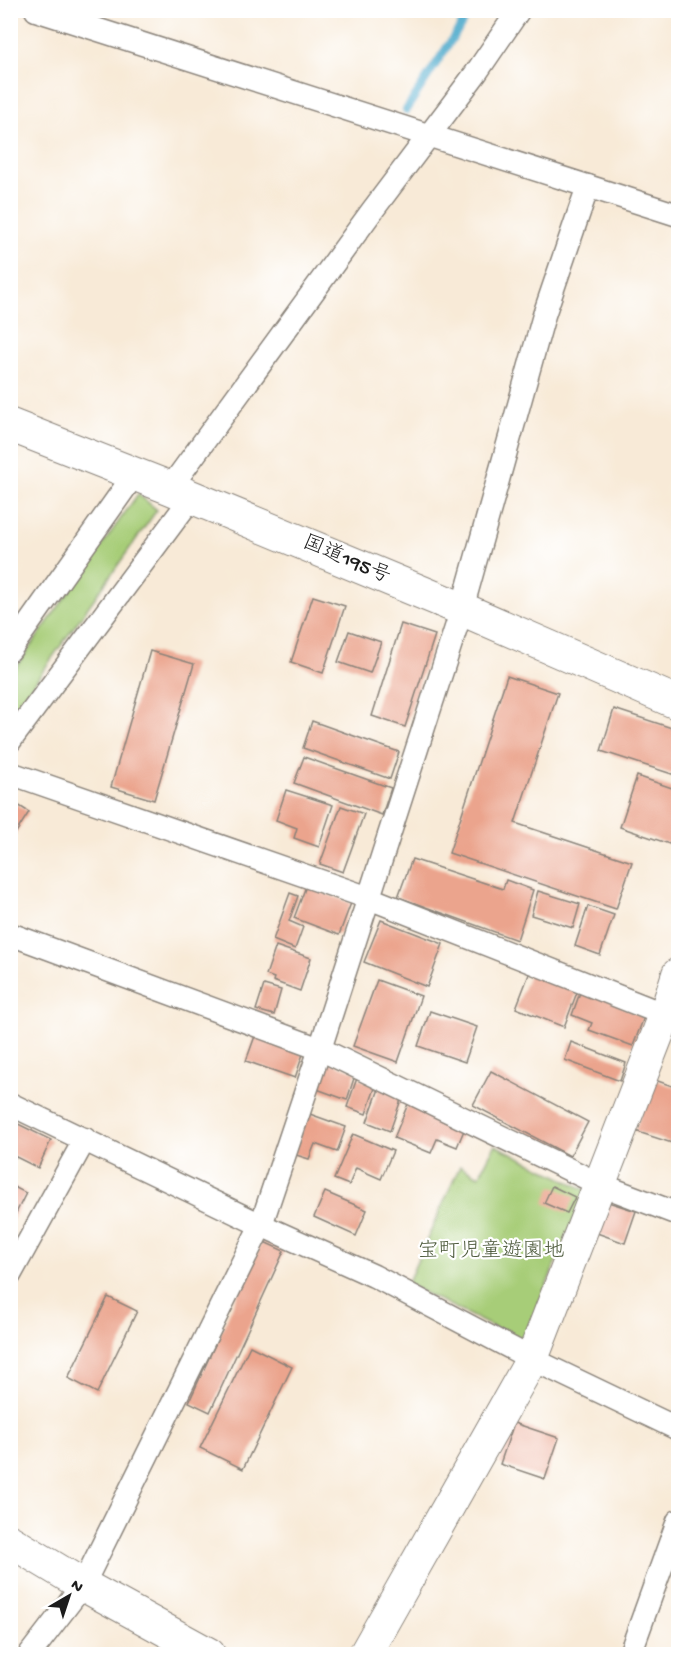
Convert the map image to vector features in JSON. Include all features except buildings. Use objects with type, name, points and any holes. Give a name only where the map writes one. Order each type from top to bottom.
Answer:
[{"type":"highway","name":"国道195号","points":[[10,425],[462,609],[678,704]]},
{"type":"street","points":[[36,10],[678,215]]},
{"type":"street","points":[[10,741],[428,135],[476,73],[519,10]]},
{"type":"street","points":[[30,1654],[83,1585],[261,1225],[462,609],[544,315],[588,186]]},
{"type":"street","points":[[10,650],[134,475]]},
{"type":"street","points":[[10,773],[369,898],[671,1017]]},
{"type":"street","points":[[10,934],[320,1049],[599,1184],[678,1214]]},
{"type":"street","points":[[365,1654],[532,1359],[599,1184],[671,1017],[678,974]]},
{"type":"street","points":[[10,1104],[261,1225],[374,1276],[532,1359],[678,1429]]},
{"type":"street","points":[[10,1275],[85,1139]]},
{"type":"street","points":[[630,1654],[678,1521]]},
{"type":"street","points":[[10,1541],[83,1585],[209,1654]]},
{"type":"green space","points":[[138,494],[157,510],[11,716],[11,674]]},
{"type":"green space","name":"宝町児童遊園地","points":[[495,1145],[586,1190],[523,1342],[407,1284],[460,1166],[479,1176]]},
{"type":"waterway","points":[[406,110],[471,10]]}]
